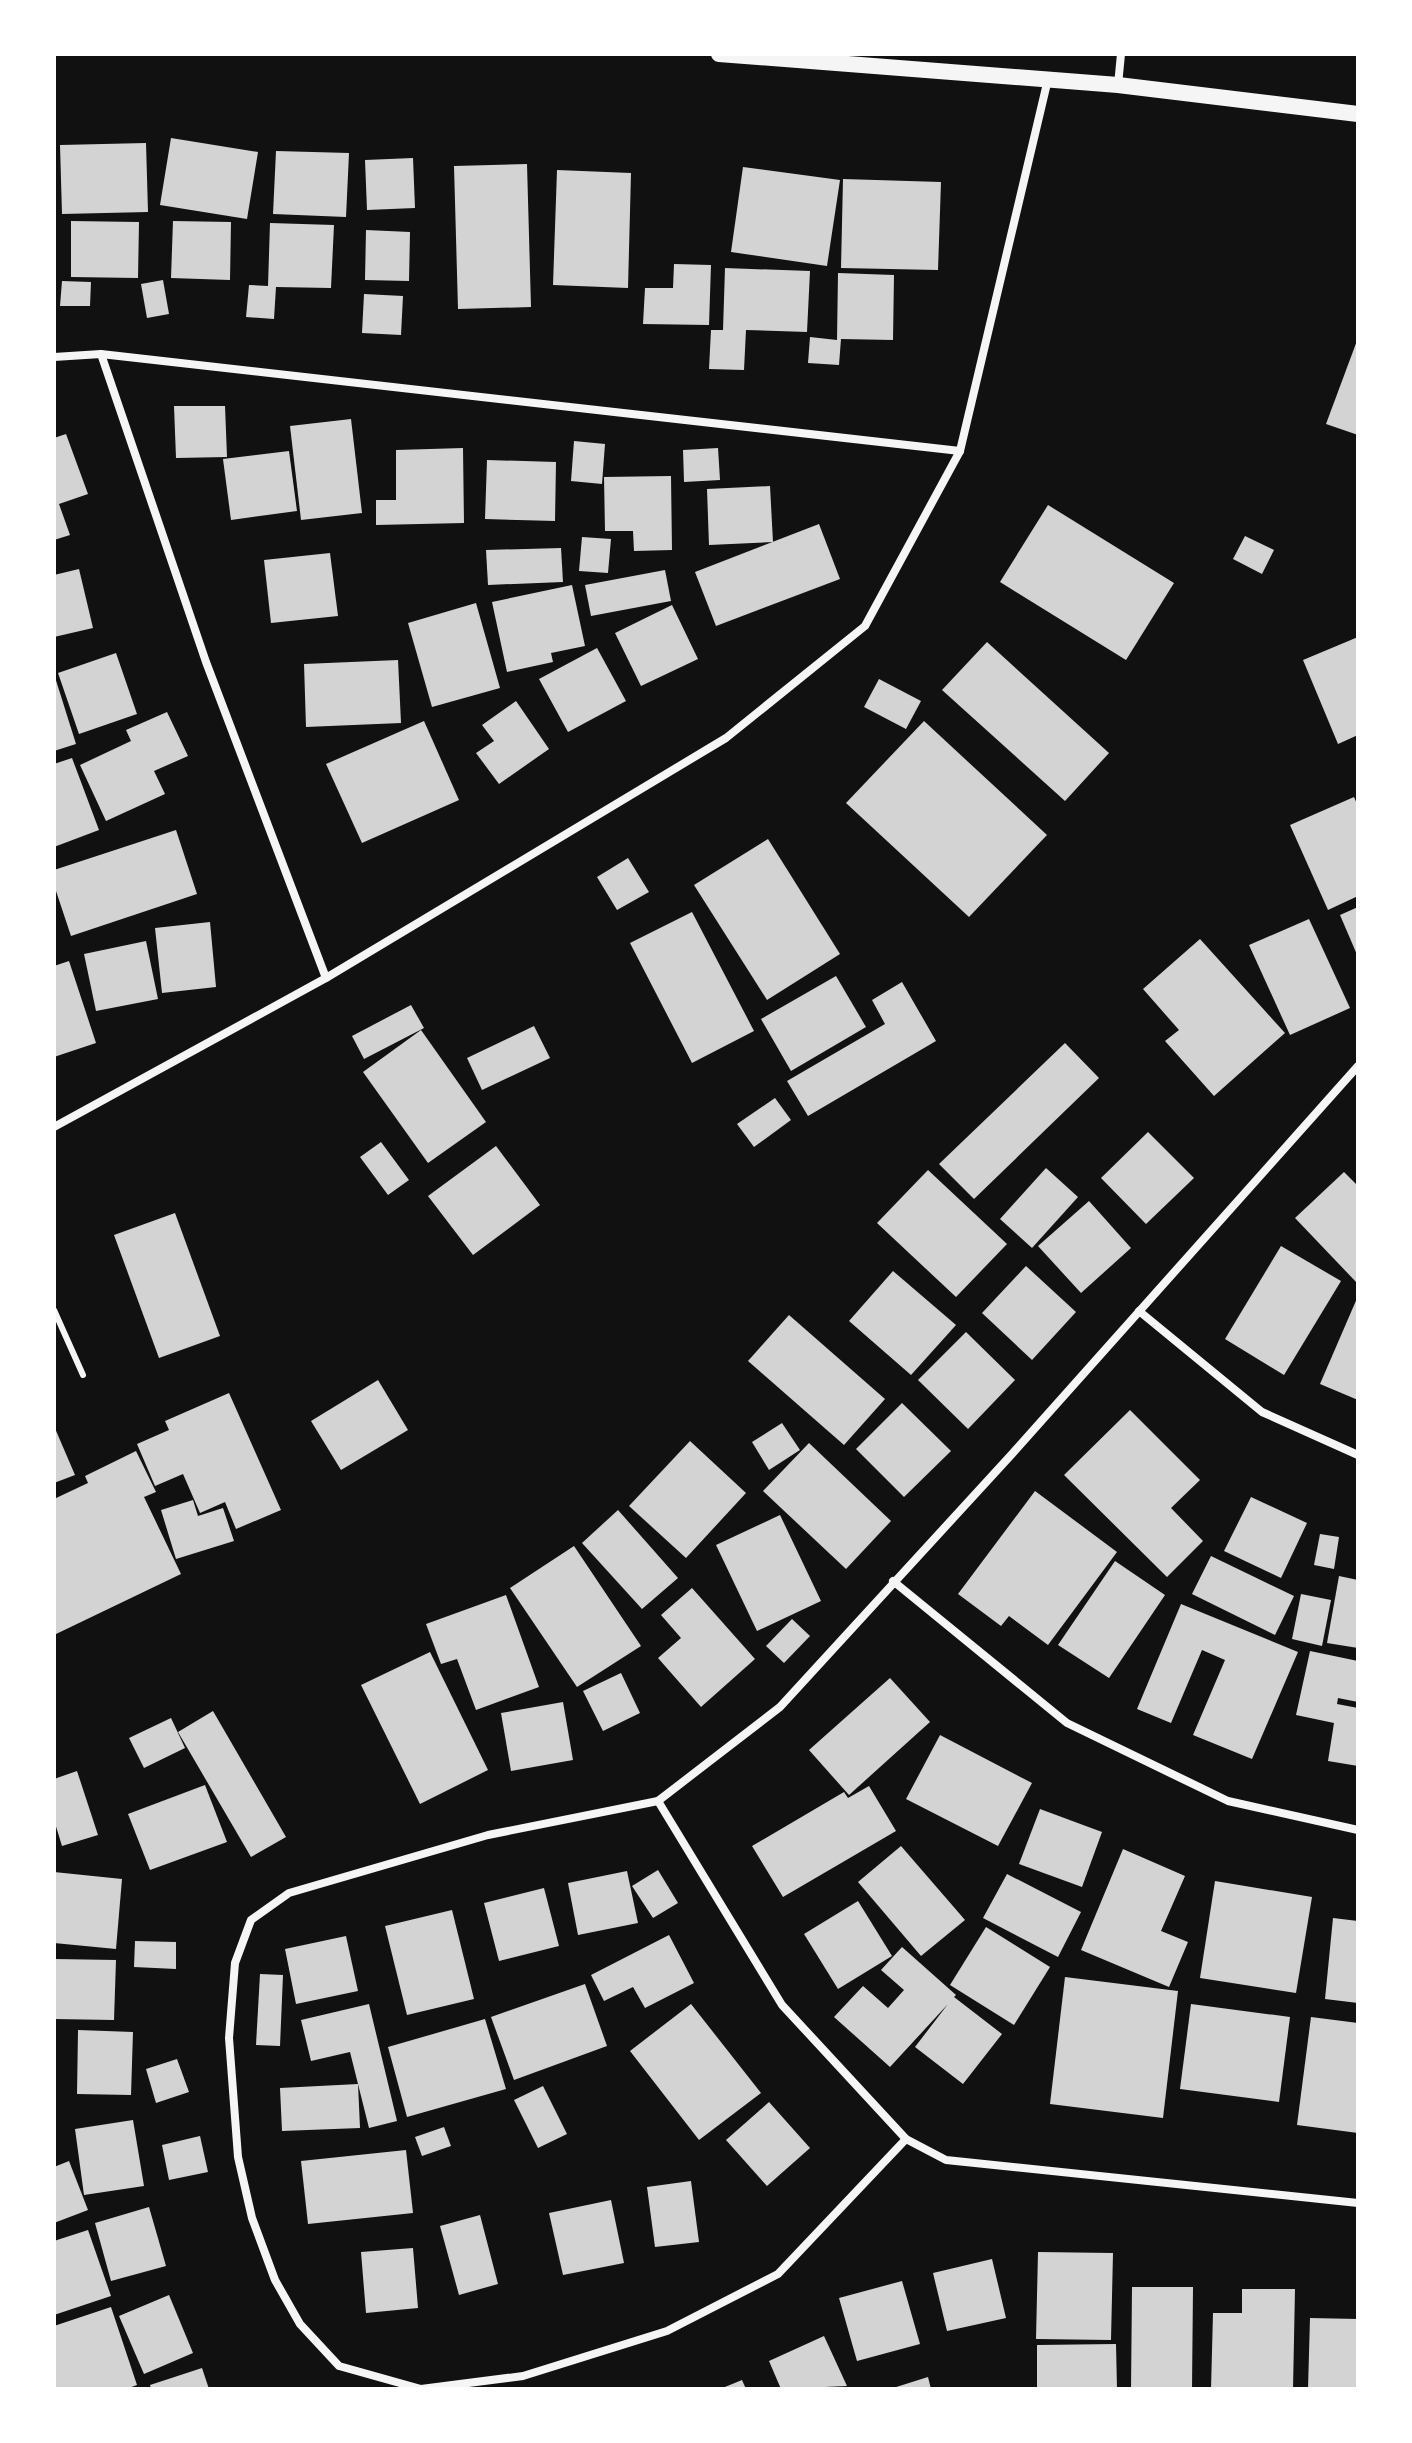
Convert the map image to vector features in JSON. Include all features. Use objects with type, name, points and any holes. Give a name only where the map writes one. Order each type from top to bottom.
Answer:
[{"type":"main road","points":[[719,54],[1118,85],[1358,114]]},
{"type":"street","points":[[1118,85],[1121,54]]},
{"type":"street","points":[[54,1127],[326,978],[726,738],[865,626],[960,451],[1048,79]]},
{"type":"street","points":[[54,357],[101,354],[960,451]]},
{"type":"street","points":[[101,354],[206,662],[326,978]]},
{"type":"street","points":[[906,2139],[778,2274],[667,2331],[523,2376],[421,2389],[339,2366],[300,2324],[270,2268],[252,2218],[238,2157],[229,2038],[235,1963],[251,1920],[289,1893],[488,1835],[658,1801],[780,1707],[1358,1066]]},
{"type":"street","points":[[1139,1311],[1262,1412],[1358,1455]]},
{"type":"street","points":[[893,1581],[1067,1723],[1228,1801],[1358,1830]]},
{"type":"street","points":[[658,1801],[782,2005],[906,2139],[946,2160],[1358,2203]]},
{"type":"lane","points":[[54,1310],[83,1375]]},
{"type":"building","points":[[171,138],[258,152],[247,219],[160,205]]},
{"type":"building","points":[[146,143],[148,212],[62,214],[60,145]]},
{"type":"building","points":[[276,151],[349,153],[346,217],[273,214]]},
{"type":"building","points":[[413,158],[415,208],[367,210],[365,160]]},
{"type":"building","points":[[527,164],[531,307],[458,309],[454,166]]},
{"type":"building","points":[[743,167],[840,180],[827,266],[731,252]]},
{"type":"building","points":[[557,170],[631,173],[628,288],[553,285]]},
{"type":"building","points":[[843,179],[941,182],[938,270],[841,268]]},
{"type":"building","points":[[71,221],[139,222],[138,278],[71,277]]},
{"type":"building","points":[[173,221],[231,222],[230,280],[171,278]]},
{"type":"building","points":[[270,223],[334,225],[331,288],[276,287],[274,319],[246,317],[249,285],[268,286]]},
{"type":"building","points":[[366,230],[410,232],[409,281],[365,280]]},
{"type":"building","points":[[674,264],[711,265],[709,325],[643,324],[645,288],[673,288]]},
{"type":"building","points":[[725,268],[810,271],[807,332],[746,330],[744,370],[709,369],[711,330],[723,330]]},
{"type":"building","points":[[838,273],[894,275],[893,340],[841,339],[839,365],[808,363],[810,337],[837,340]]},
{"type":"building","points":[[163,280],[169,314],[147,318],[141,284]]},
{"type":"building","points":[[62,281],[91,282],[90,306],[60,306]]},
{"type":"building","points":[[364,294],[403,296],[401,335],[362,333]]},
{"type":"building","points":[[1358,338],[1358,435],[1326,424]]},
{"type":"building","points":[[174,406],[225,406],[227,457],[176,458]]},
{"type":"building","points":[[351,419],[362,513],[301,520],[290,426]]},
{"type":"building","points":[[66,434],[88,494],[59,504],[70,535],[54,540],[54,438]]},
{"type":"building","points":[[574,441],[605,444],[602,484],[571,481]]},
{"type":"building","points":[[463,448],[464,523],[376,525],[376,500],[396,500],[396,450]]},
{"type":"building","points":[[718,448],[720,480],[684,482],[683,450]]},
{"type":"building","points":[[289,451],[297,511],[231,520],[223,459]]},
{"type":"building","points":[[487,460],[556,462],[555,521],[485,519]]},
{"type":"building","points":[[671,476],[672,550],[634,551],[633,531],[605,531],[604,477]]},
{"type":"building","points":[[770,486],[773,542],[709,545],[707,489]]},
{"type":"building","points":[[1048,505],[1174,583],[1126,660],[1000,582]]},
{"type":"building","points":[[819,524],[840,579],[716,626],[695,572]]},
{"type":"building","points":[[1245,536],[1274,550],[1262,574],[1233,559]]},
{"type":"building","points":[[582,537],[611,539],[608,573],[579,571]]},
{"type":"building","points":[[561,548],[563,582],[488,585],[486,550]]},
{"type":"building","points":[[330,553],[338,616],[271,623],[264,560]]},
{"type":"building","points":[[79,569],[93,628],[54,637],[54,575]]},
{"type":"building","points":[[665,570],[671,601],[591,616],[585,585]]},
{"type":"building","points":[[572,585],[585,646],[551,653],[553,662],[507,672],[492,602]]},
{"type":"building","points":[[476,603],[500,688],[432,707],[408,623]]},
{"type":"building","points":[[672,605],[698,659],[641,686],[615,633]]},
{"type":"building","points":[[1358,637],[1358,735],[1338,744],[1303,660]]},
{"type":"building","points":[[987,642],[1109,753],[1065,801],[942,690]]},
{"type":"building","points":[[597,648],[626,701],[568,732],[539,679]]},
{"type":"building","points":[[116,653],[137,714],[79,734],[58,673]]},
{"type":"building","points":[[398,660],[401,723],[306,727],[304,664]]},
{"type":"building","points":[[54,674],[76,744],[54,751]]},
{"type":"building","points":[[879,679],[921,701],[906,729],[864,707]]},
{"type":"building","points":[[516,701],[549,749],[499,784],[476,753],[494,741],[482,725]]},
{"type":"building","points":[[167,712],[188,756],[154,771],[165,794],[106,821],[80,765],[131,741],[126,730]]},
{"type":"building","points":[[424,721],[459,800],[362,843],[326,764]]},
{"type":"building","points":[[924,721],[1047,835],[969,917],[846,803]]},
{"type":"building","points":[[72,758],[99,830],[54,847],[54,764]]},
{"type":"building","points":[[1354,797],[1358,806],[1358,896],[1328,910],[1290,825]]},
{"type":"building","points":[[176,830],[197,894],[71,936],[54,885],[54,870]]},
{"type":"building","points":[[768,839],[840,954],[767,1000],[694,885]]},
{"type":"building","points":[[628,858],[649,892],[617,910],[597,877]]},
{"type":"building","points":[[1358,907],[1358,957],[1340,915]]},
{"type":"building","points":[[692,912],[754,1031],[692,1063],[630,943]]},
{"type":"building","points":[[1309,919],[1350,1008],[1290,1035],[1249,945]]},
{"type":"building","points":[[210,922],[216,987],[162,993],[155,928]]},
{"type":"building","points":[[1200,939],[1285,1033],[1214,1096],[1165,1041],[1179,1030],[1143,989]]},
{"type":"building","points":[[146,941],[158,999],[96,1011],[84,954]]},
{"type":"building","points":[[69,961],[96,1043],[54,1057],[54,966]]},
{"type":"building","points":[[836,976],[866,1027],[791,1071],[761,1019]]},
{"type":"building","points":[[902,982],[936,1041],[808,1116],[787,1081],[885,1024],[872,1000]]},
{"type":"building","points":[[411,1005],[424,1028],[364,1059],[352,1036]]},
{"type":"building","points":[[534,1026],[550,1058],[482,1090],[467,1058]]},
{"type":"building","points":[[421,1030],[486,1122],[428,1163],[363,1072]]},
{"type":"building","points":[[1065,1043],[1099,1078],[974,1199],[939,1164]]},
{"type":"building","points":[[775,1098],[791,1120],[754,1147],[737,1124]]},
{"type":"building","points":[[1148,1132],[1194,1178],[1146,1224],[1101,1178]]},
{"type":"building","points":[[381,1142],[409,1180],[388,1195],[360,1157]]},
{"type":"building","points":[[496,1146],[540,1205],[473,1255],[428,1196]]},
{"type":"building","points":[[1046,1168],[1078,1197],[1032,1248],[1000,1219]]},
{"type":"building","points":[[928,1170],[1007,1244],[956,1297],[877,1223]]},
{"type":"building","points":[[1344,1172],[1358,1186],[1358,1284],[1295,1218]]},
{"type":"building","points":[[1089,1201],[1131,1248],[1081,1293],[1038,1246]]},
{"type":"building","points":[[175,1213],[220,1336],[159,1358],[114,1235]]},
{"type":"building","points":[[1281,1246],[1341,1281],[1284,1375],[1225,1339]]},
{"type":"building","points":[[1026,1266],[1076,1312],[1032,1360],[982,1313]]},
{"type":"building","points":[[893,1271],[956,1325],[911,1375],[849,1321]]},
{"type":"building","points":[[1358,1296],[1358,1400],[1320,1384]]},
{"type":"building","points":[[789,1315],[885,1399],[844,1445],[748,1361]]},
{"type":"building","points":[[966,1332],[1015,1380],[968,1429],[918,1380]]},
{"type":"building","points":[[378,1380],[408,1430],[341,1470],[311,1421]]},
{"type":"building","points":[[229,1393],[281,1510],[236,1529],[225,1502],[200,1513],[183,1474],[155,1486],[137,1444],[169,1430],[165,1421]]},
{"type":"building","points":[[902,1403],[951,1451],[904,1497],[856,1449]]},
{"type":"building","points":[[1130,1410],[1200,1480],[1171,1508],[1203,1541],[1167,1577],[1064,1475]]},
{"type":"building","points":[[782,1423],[800,1450],[769,1470],[752,1442]]},
{"type":"building","points":[[54,1426],[75,1475],[54,1483]]},
{"type":"building","points":[[690,1441],[746,1493],[686,1558],[629,1506]]},
{"type":"building","points":[[809,1443],[891,1521],[846,1569],[763,1491]]},
{"type":"building","points":[[136,1451],[156,1492],[144,1497],[181,1574],[54,1635],[54,1499],[88,1483],[85,1476]]},
{"type":"building","points":[[1035,1491],[1117,1552],[1048,1645],[1009,1616],[1001,1626],[958,1594]]},
{"type":"building","points":[[1251,1497],[1307,1523],[1281,1578],[1224,1551]]},
{"type":"building","points":[[193,1500],[198,1516],[223,1508],[234,1541],[176,1559],[161,1510]]},
{"type":"building","points":[[618,1510],[678,1578],[642,1609],[582,1543]]},
{"type":"building","points":[[780,1515],[821,1601],[757,1631],[716,1545]]},
{"type":"building","points":[[1320,1534],[1339,1537],[1334,1569],[1314,1565]]},
{"type":"building","points":[[574,1546],[641,1646],[577,1687],[510,1588]]},
{"type":"building","points":[[1211,1556],[1294,1596],[1275,1635],[1192,1594]]},
{"type":"building","points":[[1115,1561],[1165,1595],[1109,1678],[1058,1645]]},
{"type":"building","points":[[1339,1576],[1358,1580],[1358,1648],[1327,1643]]},
{"type":"building","points":[[692,1588],[755,1659],[701,1707],[658,1658],[681,1638],[661,1615]]},
{"type":"building","points":[[1301,1594],[1331,1600],[1322,1646],[1292,1639]]},
{"type":"building","points":[[506,1595],[539,1687],[476,1710],[457,1659],[441,1664],[426,1624]]},
{"type":"building","points":[[1181,1604],[1298,1652],[1252,1759],[1193,1735],[1225,1660],[1202,1650],[1171,1723],[1137,1709]]},
{"type":"building","points":[[792,1619],[810,1636],[784,1663],[766,1646]]},
{"type":"building","points":[[1310,1651],[1358,1661],[1358,1702],[1338,1698],[1337,1704],[1358,1708],[1358,1766],[1328,1761],[1334,1723],[1296,1715]]},
{"type":"building","points":[[430,1652],[488,1770],[420,1804],[361,1685]]},
{"type":"building","points":[[621,1673],[640,1713],[603,1731],[583,1691]]},
{"type":"building","points":[[890,1678],[930,1722],[849,1795],[809,1750]]},
{"type":"building","points":[[563,1702],[573,1760],[511,1771],[501,1713]]},
{"type":"building","points":[[213,1711],[286,1837],[251,1857],[178,1732]]},
{"type":"building","points":[[171,1718],[185,1748],[144,1768],[129,1738]]},
{"type":"building","points":[[940,1735],[1032,1783],[998,1846],[906,1799]]},
{"type":"building","points":[[77,1771],[98,1835],[62,1846],[54,1820],[54,1779]]},
{"type":"building","points":[[205,1785],[227,1842],[150,1870],[128,1814]]},
{"type":"building","points":[[869,1786],[896,1831],[783,1897],[752,1846],[844,1792],[848,1798]]},
{"type":"building","points":[[1040,1809],[1102,1832],[1082,1887],[1019,1864]]},
{"type":"building","points":[[901,1846],[965,1920],[921,1956],[858,1882]]},
{"type":"building","points":[[1123,1849],[1185,1876],[1161,1931],[1188,1942],[1169,1987],[1081,1950]]},
{"type":"building","points":[[658,1870],[678,1903],[653,1918],[632,1886]]},
{"type":"building","points":[[627,1871],[638,1923],[578,1935],[568,1883]]},
{"type":"building","points":[[54,1872],[122,1879],[116,1949],[54,1943]]},
{"type":"building","points":[[1007,1874],[1081,1912],[1058,1957],[983,1918]]},
{"type":"building","points":[[1215,1881],[1312,1897],[1296,1993],[1200,1978]]},
{"type":"building","points":[[544,1888],[559,1946],[499,1961],[484,1903]]},
{"type":"building","points":[[858,1901],[892,1956],[838,1989],[804,1934]]},
{"type":"building","points":[[452,1910],[474,1999],[407,2015],[385,1926]]},
{"type":"building","points":[[1333,1918],[1358,1921],[1358,2003],[1325,1999]]},
{"type":"building","points":[[986,1927],[1050,1967],[1014,2025],[950,1985]]},
{"type":"building","points":[[669,1935],[694,1983],[645,2008],[633,1987],[604,2001],[591,1975]]},
{"type":"building","points":[[346,1936],[358,1991],[296,2004],[285,1949]]},
{"type":"building","points":[[135,1941],[176,1942],[176,1969],[134,1967]]},
{"type":"building","points":[[902,1947],[956,1995],[954,1997],[1002,2034],[963,2084],[915,2047],[948,2004],[890,2067],[834,2017],[863,1986],[888,2008],[904,1990],[881,1970]]},
{"type":"building","points":[[54,1959],[116,1960],[114,2020],[54,2019]]},
{"type":"building","points":[[260,1974],[283,1975],[280,2046],[256,2045]]},
{"type":"building","points":[[1065,1977],[1178,1991],[1163,2118],[1050,2104]]},
{"type":"building","points":[[585,1984],[607,2046],[514,2080],[491,2017]]},
{"type":"building","points":[[369,2004],[397,2121],[369,2128],[350,2052],[311,2061],[301,2020]]},
{"type":"building","points":[[691,2004],[761,2093],[699,2140],[630,2051]]},
{"type":"building","points":[[1191,2004],[1290,2017],[1279,2102],[1180,2089]]},
{"type":"building","points":[[1311,2017],[1358,2023],[1358,2133],[1297,2125]]},
{"type":"building","points":[[485,2019],[506,2089],[407,2117],[388,2047]]},
{"type":"building","points":[[78,2030],[133,2032],[131,2095],[77,2094]]},
{"type":"building","points":[[177,2059],[189,2092],[156,2103],[146,2069]]},
{"type":"building","points":[[358,2084],[360,2128],[282,2131],[280,2088]]},
{"type":"building","points":[[543,2086],[567,2134],[538,2148],[514,2100]]},
{"type":"building","points":[[769,2102],[810,2148],[767,2186],[726,2140]]},
{"type":"building","points":[[133,2120],[144,2186],[84,2195],[75,2129]]},
{"type":"building","points":[[444,2127],[451,2146],[422,2156],[415,2137]]},
{"type":"building","points":[[200,2136],[208,2172],[169,2180],[162,2145]]},
{"type":"building","points":[[406,2150],[413,2213],[308,2224],[301,2161]]},
{"type":"building","points":[[69,2161],[88,2210],[54,2223],[54,2167]]},
{"type":"building","points":[[691,2181],[699,2242],[655,2247],[647,2187]]},
{"type":"building","points":[[611,2200],[624,2263],[563,2275],[549,2213]]},
{"type":"building","points":[[149,2207],[166,2266],[111,2281],[95,2223]]},
{"type":"building","points":[[480,2215],[498,2284],[459,2295],[440,2226]]},
{"type":"building","points":[[88,2230],[111,2296],[54,2315],[54,2241]]},
{"type":"building","points":[[413,2248],[418,2308],[366,2313],[361,2252]]},
{"type":"building","points":[[1038,2252],[1113,2253],[1111,2340],[1036,2339]]},
{"type":"building","points":[[992,2259],[1006,2318],[947,2331],[933,2273]]},
{"type":"building","points":[[902,2281],[920,2344],[857,2361],[839,2298]]},
{"type":"building","points":[[1132,2287],[1193,2287],[1192,2389],[1131,2389]]},
{"type":"building","points":[[1242,2289],[1295,2289],[1293,2389],[1211,2389],[1213,2313],[1242,2313]]},
{"type":"building","points":[[169,2295],[193,2353],[144,2374],[119,2316]]},
{"type":"building","points":[[111,2307],[137,2385],[126,2389],[54,2389],[54,2326]]},
{"type":"building","points":[[1310,2318],[1358,2319],[1358,2389],[1308,2389]]},
{"type":"building","points":[[824,2336],[847,2386],[781,2389],[769,2361]]},
{"type":"building","points":[[1116,2344],[1117,2389],[1037,2389],[1037,2345]]},
{"type":"building","points":[[202,2368],[209,2389],[151,2389],[150,2385]]},
{"type":"building","points":[[928,2377],[931,2389],[893,2389],[893,2388]]},
{"type":"building","points":[[742,2380],[746,2389],[720,2389]]}]
